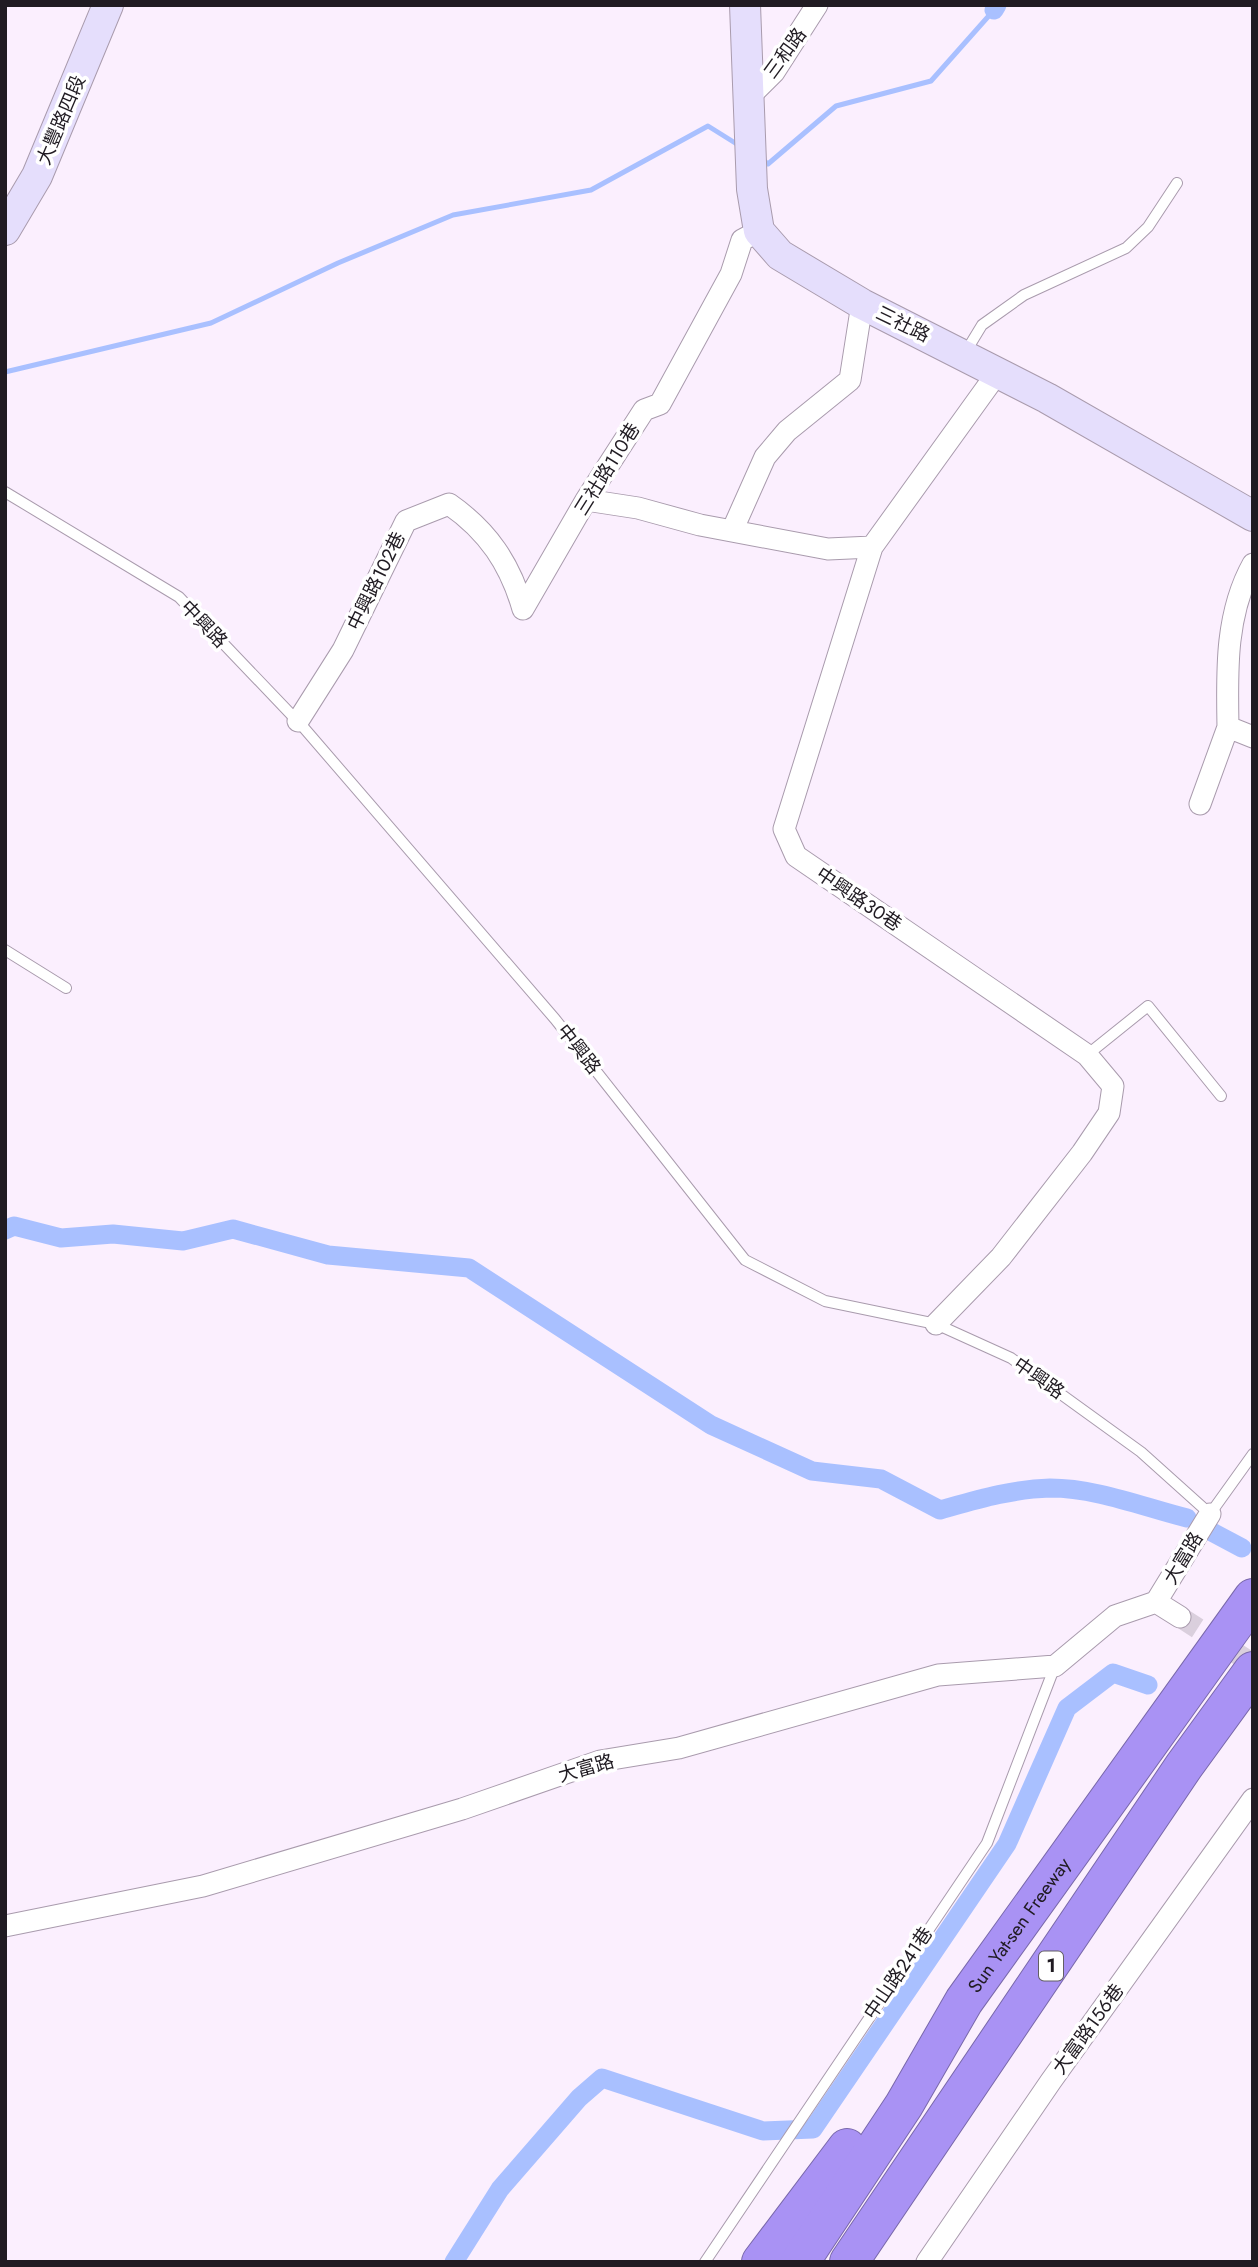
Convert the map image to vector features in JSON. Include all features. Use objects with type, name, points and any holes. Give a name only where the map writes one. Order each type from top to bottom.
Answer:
[{"type":"highway","name":"Sun Yat-sen Freeway","points":[[800,2262],[904,2105],[964,2001],[1253,1598]]},
{"type":"highway","name":"1","points":[[849,2262],[1184,1766],[1253,1671]]},
{"type":"highway","points":[[761,2262],[882,2100],[964,2001]]},
{"type":"street","name":"大豐路四段","points":[[5,230],[37,176],[108,5]]},
{"type":"street","points":[[744,5],[750,153],[759,231]]},
{"type":"street","name":"三和路","points":[[748,98],[774,72],[817,5]]},
{"type":"street","name":"三社路","points":[[759,231],[780,255],[862,304],[998,372],[1253,516]]},
{"type":"street","name":"三社路110巷","points":[[523,609],[586,500],[644,410],[660,404],[731,274],[742,240],[759,231]]},
{"type":"street","points":[[732,531],[765,457],[786,431],[850,380],[862,304]]},
{"type":"street","name":"中興路30巷","points":[[936,1325],[1001,1256],[1109,1113],[1113,1086],[1087,1055],[796,856],[784,829],[872,547],[998,372]]},
{"type":"street","points":[[586,500],[638,508],[732,531],[828,549],[872,547]]},
{"type":"street","name":"中興路102巷","points":[[298,721],[343,650],[406,521],[449,504],[472,520],[491,541],[514,578],[523,609]]},
{"type":"street","points":[[1200,804],[1228,727],[1227,659],[1239,589],[1253,564]]},
{"type":"street","points":[[1228,727],[1253,737]]},
{"type":"street","name":"大富路","points":[[5,1926],[203,1886],[463,1809],[600,1761],[679,1748],[938,1675],[1055,1666],[1115,1616],[1156,1602],[1210,1514]]},
{"type":"street","name":"大富路","points":[[1156,1602],[1180,1617]]},
{"type":"street","name":"大富路156巷","points":[[927,2262],[1051,2081],[1253,1799]]},
{"type":"lane","points":[[964,354],[982,326],[1024,295],[1126,248],[1148,227],[1177,183]]},
{"type":"lane","name":"中興路","points":[[5,492],[179,597],[298,721],[555,1019],[745,1260],[825,1301],[936,1325],[1011,1358],[1141,1452],[1210,1514]]},
{"type":"lane","points":[[5,950],[66,988]]},
{"type":"lane","points":[[1087,1055],[1148,1006],[1221,1096]]},
{"type":"lane","points":[[1210,1514],[1253,1454]]},
{"type":"lane","name":"中山路241巷","points":[[705,2262],[987,1843],[1055,1666]]},
{"type":"waterway","points":[[994,10],[997,5]]},
{"type":"waterway","points":[[763,160],[768,164],[836,106],[931,81],[994,10]]},
{"type":"waterway","points":[[5,372],[211,323],[338,263],[453,215],[591,190],[708,126],[740,146]]},
{"type":"waterway","points":[[5,1230],[14,1226],[61,1238],[113,1234],[183,1241],[233,1229],[328,1255],[469,1268],[711,1425],[812,1471],[881,1479],[940,1510],[1008,1493],[1050,1488],[1085,1491],[1187,1518]]},
{"type":"waterway","points":[[1212,1532],[1242,1548]]},
{"type":"waterway","points":[[454,2262],[500,2189],[579,2098],[602,2078],[763,2131],[813,2129],[1007,1844],[1067,1708],[1113,1673],[1148,1685]]},
{"type":"tunnel","points":[[1180,1617],[1253,1664]]}]
